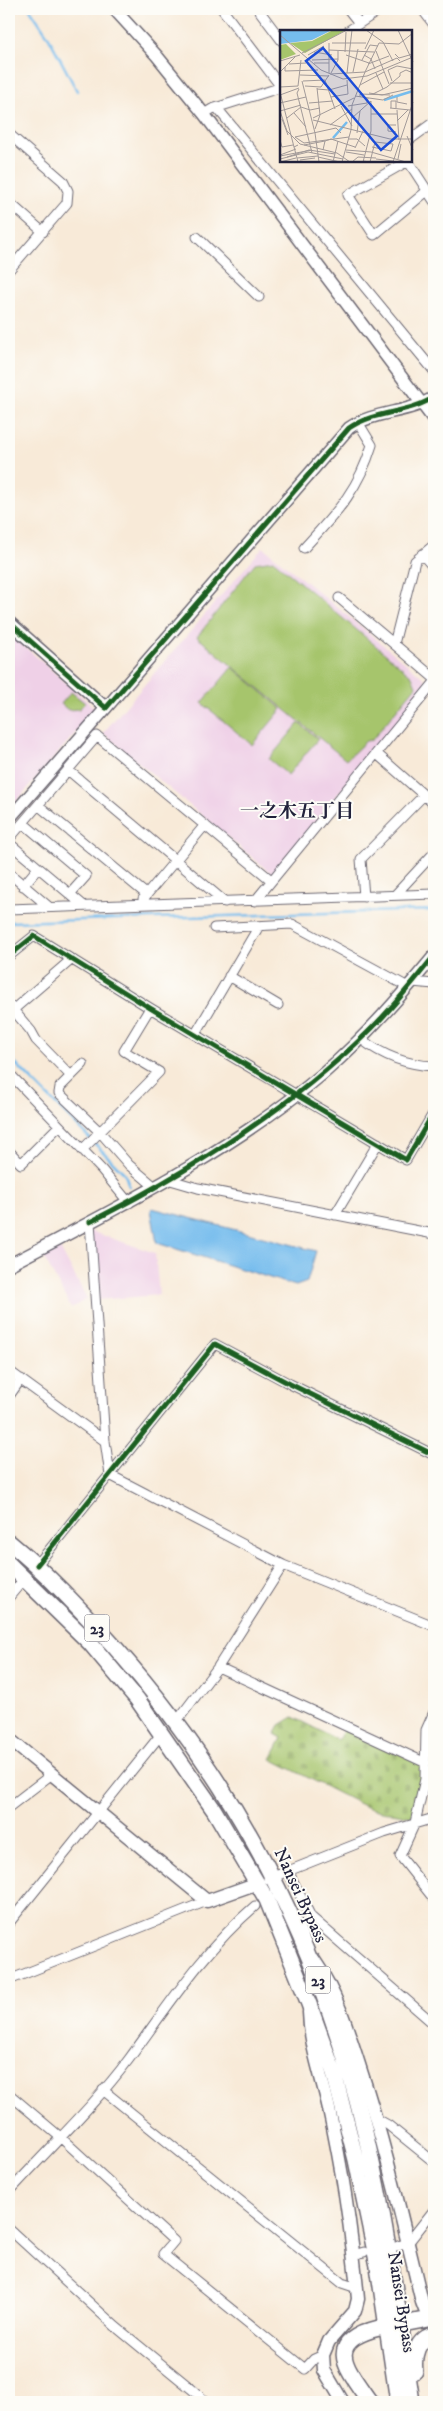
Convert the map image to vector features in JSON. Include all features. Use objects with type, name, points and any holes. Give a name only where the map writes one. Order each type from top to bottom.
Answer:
[{"type":"highway","name":"Nansei Bypass","points":[[9,1542],[37,1565],[99,1630],[177,1722],[229,1798],[273,1876],[308,1952],[347,2065],[370,2154],[392,2265],[412,2402]]},
{"type":"highway","name":"Nansei Bypass","points":[[9,1564],[90,1643],[137,1699],[214,1810],[258,1883],[276,1919],[334,2073],[356,2160],[378,2266],[398,2402]]},
{"type":"highway","points":[[408,2323],[434,2318]]},
{"type":"highway","points":[[370,2402],[348,2370],[344,2350],[348,2341],[356,2335],[379,2328]]},
{"type":"highway","points":[[419,2402],[414,2363],[415,2354],[423,2341],[434,2335]]},
{"type":"main road","points":[[9,1740],[207,1901],[258,1883]]},
{"type":"main road","points":[[308,1952],[326,1978],[337,2002],[377,2119],[403,2245],[425,2310],[434,2318]]},
{"type":"main road","points":[[309,2004],[310,2033],[329,2109],[346,2206],[358,2254],[358,2303],[355,2311],[328,2341],[323,2355],[324,2370],[342,2402]]},
{"type":"street","points":[[114,9],[157,56],[204,114],[434,420]]},
{"type":"street","points":[[222,9],[280,84]]},
{"type":"street","points":[[258,9],[280,38]]},
{"type":"street","points":[[348,9],[359,24]]},
{"type":"street","points":[[350,30],[381,9]]},
{"type":"street","points":[[422,9],[434,25]]},
{"type":"street","points":[[204,114],[280,88]]},
{"type":"street","points":[[217,108],[434,371]]},
{"type":"street","points":[[413,137],[434,122]]},
{"type":"street","points":[[9,134],[63,181],[68,191],[67,203],[9,268]]},
{"type":"street","points":[[406,162],[348,195],[374,234],[428,191]]},
{"type":"street","points":[[409,162],[434,201]]},
{"type":"street","points":[[9,202],[42,232]]},
{"type":"street","points":[[197,237],[259,297]]},
{"type":"street","points":[[9,818],[343,434],[358,422],[422,405],[434,397]]},
{"type":"street","points":[[304,548],[348,499],[365,469],[372,444],[358,422]]},
{"type":"street","points":[[394,644],[411,569],[415,561],[422,554],[434,546]]},
{"type":"street","points":[[422,554],[434,568]]},
{"type":"street","points":[[339,598],[434,678]]},
{"type":"street","points":[[9,622],[106,708]]},
{"type":"street","points":[[255,901],[434,683]]},
{"type":"street","points":[[84,906],[9,841],[97,736],[272,880]]},
{"type":"street","points":[[377,754],[434,804]]},
{"type":"street","points":[[68,770],[225,902]]},
{"type":"street","points":[[364,897],[361,859],[424,795]]},
{"type":"street","points":[[38,805],[146,894]]},
{"type":"street","points":[[23,823],[86,876],[70,894]]},
{"type":"street","points":[[138,904],[205,825]]},
{"type":"street","points":[[395,895],[434,854]]},
{"type":"street","points":[[23,886],[38,868]]},
{"type":"street","points":[[9,873],[49,907]]},
{"type":"street","points":[[11,907],[225,902],[434,894]]},
{"type":"street","points":[[214,928],[292,924],[410,984],[434,984]]},
{"type":"street","points":[[195,1034],[259,926]]},
{"type":"street","points":[[9,956],[34,936],[150,1008],[406,1160],[434,1112]]},
{"type":"street","points":[[9,1265],[155,1187],[240,1134],[297,1095],[361,1039],[387,1013],[434,956]]},
{"type":"street","points":[[71,1076],[36,1040],[11,1007],[72,959]]},
{"type":"street","points":[[229,976],[278,1004]]},
{"type":"street","points":[[84,1149],[159,1072],[124,1051],[150,1008]]},
{"type":"street","points":[[361,1039],[387,1056],[407,1063],[434,1066]]},
{"type":"street","points":[[83,1064],[60,1087],[60,1093],[114,1150],[155,1187]]},
{"type":"street","points":[[9,1073],[59,1126],[84,1149],[129,1202]]},
{"type":"street","points":[[9,1151],[21,1164],[59,1126]]},
{"type":"street","points":[[334,1215],[378,1143]]},
{"type":"street","points":[[167,1179],[198,1188],[434,1234]]},
{"type":"street","points":[[90,1222],[105,1441],[110,1475]]},
{"type":"street","points":[[37,1565],[215,1344],[290,1384],[434,1455]]},
{"type":"street","points":[[9,1370],[105,1441]]},
{"type":"street","points":[[9,1396],[21,1379]]},
{"type":"street","points":[[110,1475],[283,1564],[434,1626]]},
{"type":"street","points":[[177,1722],[218,1667],[283,1564]]},
{"type":"street","points":[[9,1598],[25,1578]]},
{"type":"street","points":[[218,1667],[426,1763]]},
{"type":"street","points":[[434,1712],[426,1730],[426,1763],[415,1823],[400,1856],[434,1899]]},
{"type":"street","points":[[9,1923],[162,1733]]},
{"type":"street","points":[[9,1807],[52,1774]]},
{"type":"street","points":[[258,1883],[415,1823],[434,1818]]},
{"type":"street","points":[[288,1871],[311,1917],[434,2024]]},
{"type":"street","points":[[9,1980],[207,1901]]},
{"type":"street","points":[[9,2192],[103,2090],[128,2060],[196,1968],[229,1930],[255,1906]]},
{"type":"street","points":[[103,2090],[342,2283],[357,2288]]},
{"type":"street","points":[[9,2094],[60,2136],[174,2241],[163,2254],[251,2328],[305,2370],[314,2359],[323,2355]]},
{"type":"street","points":[[377,2119],[388,2125],[434,2162]]},
{"type":"street","points":[[403,2245],[434,2210]]},
{"type":"street","points":[[9,2229],[116,2327],[203,2399],[202,2402]]},
{"type":"shaded area","points":[[263,547],[425,679],[425,689],[272,874],[103,733]]},
{"type":"shaded area","points":[[9,633],[96,709],[9,810]]},
{"type":"shaded area","points":[[90,1231],[155,1253],[159,1295],[96,1300]]},
{"type":"shaded area","points":[[60,1248],[87,1299],[71,1308],[43,1256]]},
{"type":"green space","points":[[273,560],[412,676],[416,686],[372,740],[366,741],[346,760],[197,637],[255,563]]},
{"type":"green space","points":[[232,667],[282,709],[252,745],[202,703]]},
{"type":"green space","points":[[71,692],[85,703],[79,709],[68,710],[61,704]]},
{"type":"green space","points":[[299,723],[318,739],[288,775],[269,759]]},
{"type":"green space","points":[[293,1717],[338,1740],[344,1729],[421,1763],[423,1769],[412,1817],[368,1808],[271,1759],[282,1738],[275,1734],[280,1725]]},
{"type":"water","points":[[152,1208],[316,1251],[307,1282],[296,1286],[157,1243]]},
{"type":"waterway","points":[[30,9],[48,36],[77,91]]},
{"type":"waterway","points":[[9,922],[434,910]]},
{"type":"waterway","points":[[9,1057],[125,1174],[129,1186]]},
{"type":"cycle path","points":[[9,622],[106,708],[349,428],[359,422],[414,406],[434,397]]},
{"type":"cycle path","points":[[9,956],[34,936],[150,1008],[406,1160],[434,1112]]},
{"type":"cycle path","points":[[90,1222],[200,1161],[236,1138],[304,1088],[337,1061],[376,1024],[434,956]]},
{"type":"cycle path","points":[[37,1565],[215,1344],[290,1384],[434,1455]]},
{"type":"district","name":"一之木五丁目","points":[[297,810]]}]
